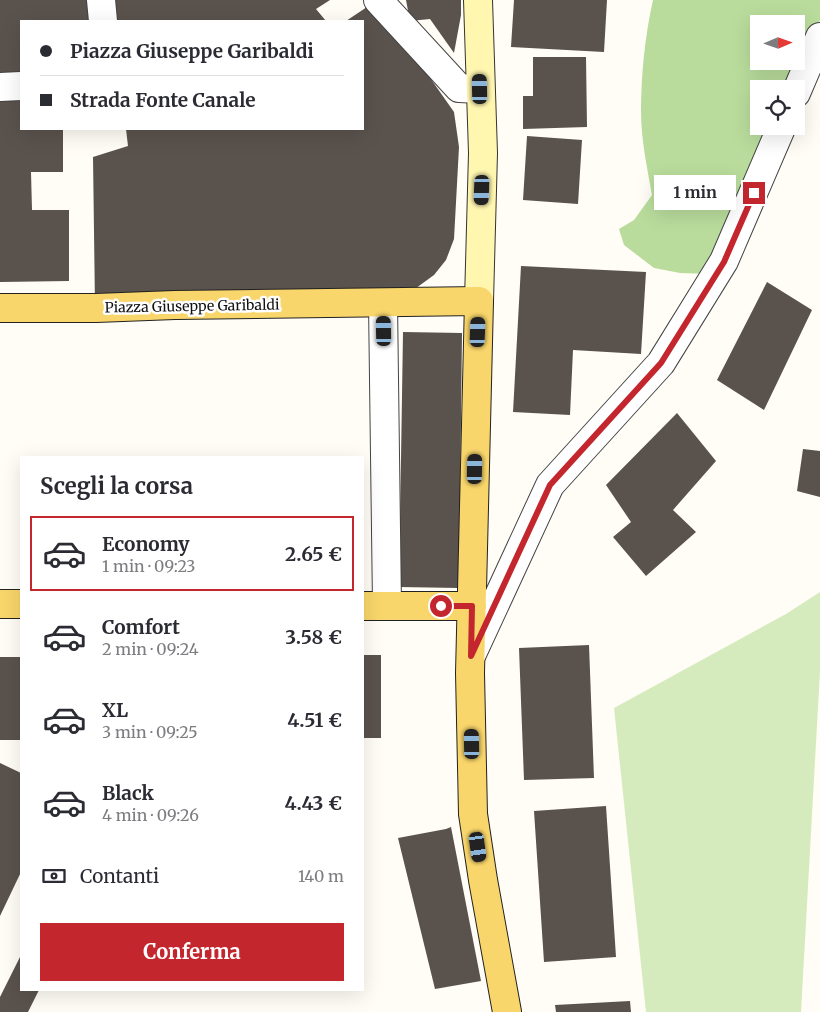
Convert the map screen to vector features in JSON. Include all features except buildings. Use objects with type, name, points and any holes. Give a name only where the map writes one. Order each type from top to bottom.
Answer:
[{"type":"main road","name":"Piazza Giuseppe Garibaldi","points":[[0,308],[479,302]]},
{"type":"main road","points":[[479,302],[471,656],[473,814],[482,880],[507,1012]]},
{"type":"main road","points":[[0,604],[20,604]]},
{"type":"main road","points":[[375,606],[472,606]]},
{"type":"street","points":[[101,0],[103,20]]},
{"type":"street","points":[[378,0],[459,88],[480,89]]},
{"type":"street","points":[[478,0],[483,153],[479,302]]},
{"type":"street","points":[[802,80],[820,37]]},
{"type":"street","points":[[0,87],[20,86]]},
{"type":"street","points":[[471,656],[550,485],[661,363],[724,262],[778,135]]},
{"type":"street","points":[[375,606],[383,303]]},
{"type":"green space","points":[[653,0],[820,0],[820,20],[805,58],[805,15],[750,15],[750,70],[800,70],[797,80],[750,80],[750,135],[773,135],[708,274],[680,273],[654,268],[624,245],[619,229],[634,220],[652,195],[641,121],[644,55]]},
{"type":"green space","points":[[820,592],[820,671],[801,1012],[646,1012],[614,708],[786,614]]},
{"type":"route","points":[[441,606],[472,606],[471,656],[550,485],[661,363],[724,262],[754,193]]}]
